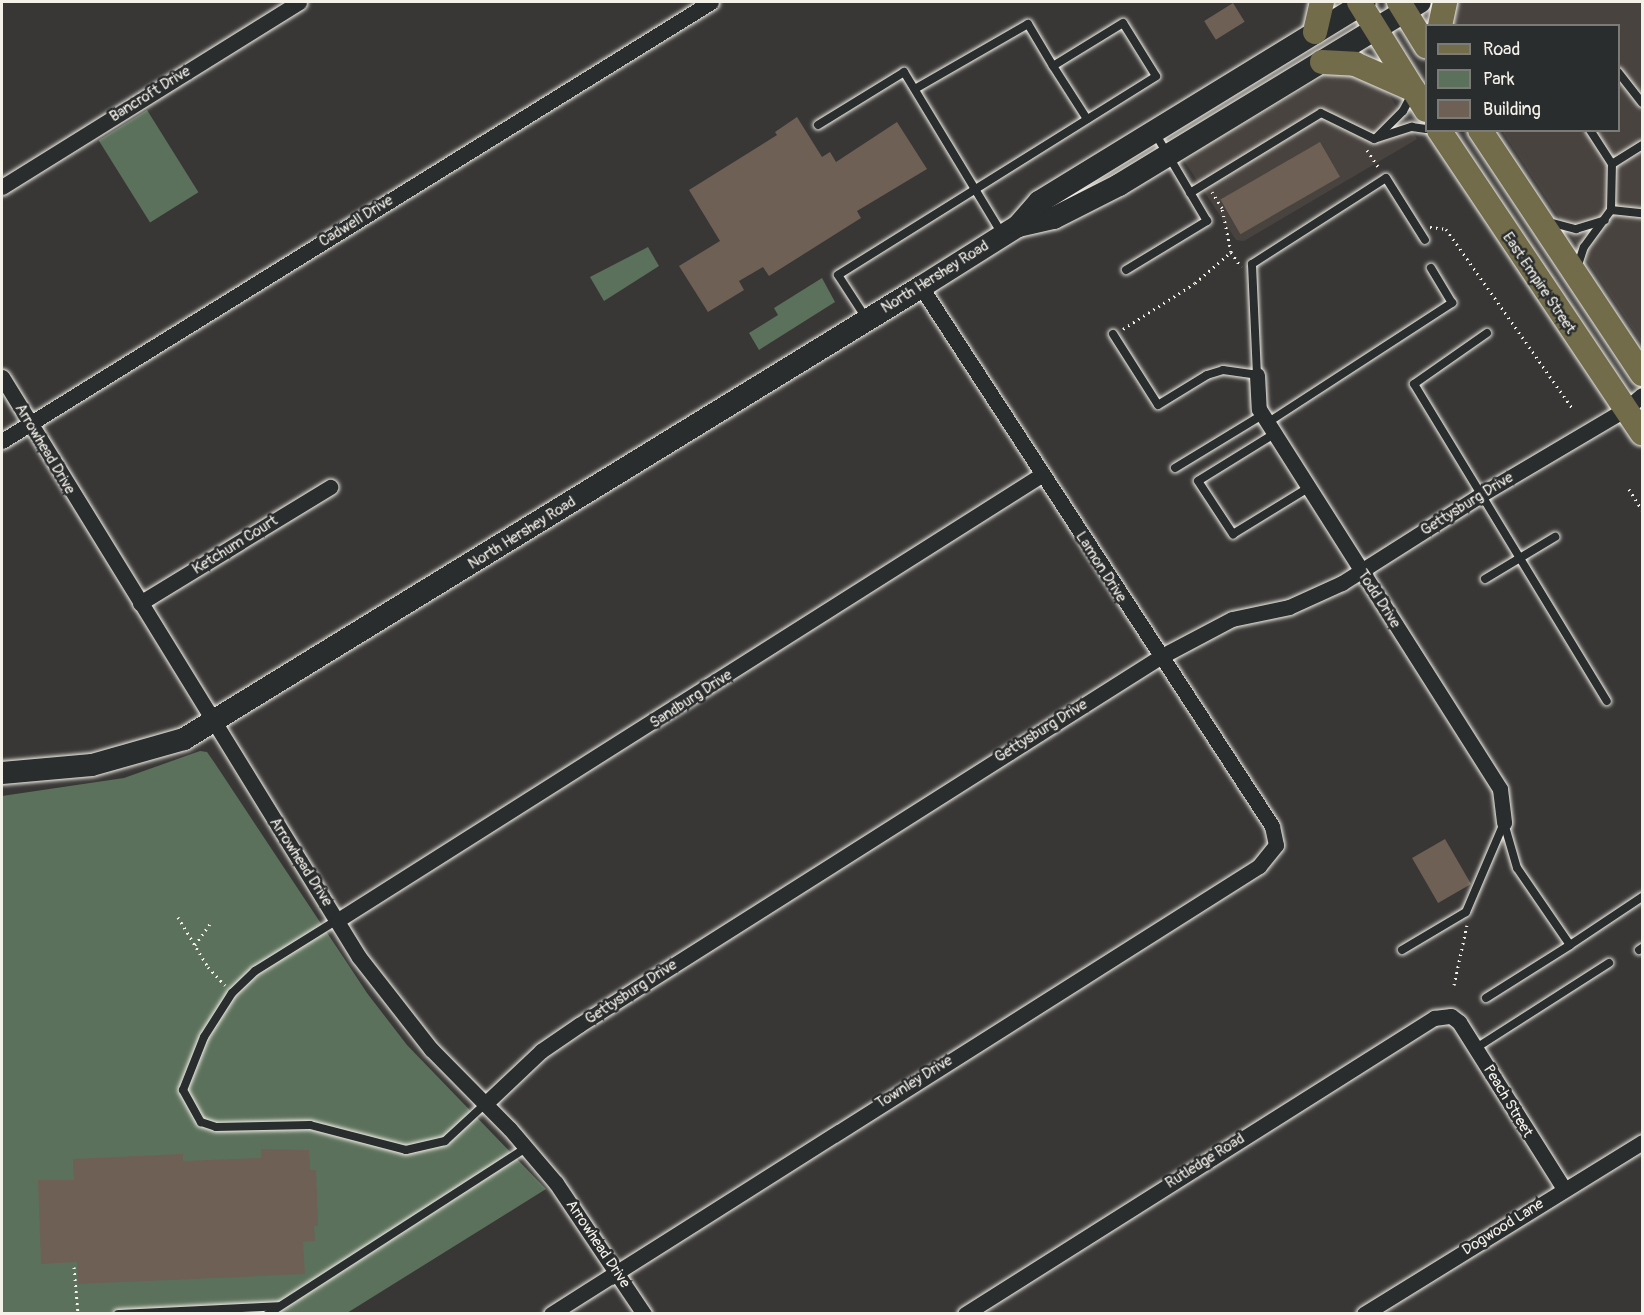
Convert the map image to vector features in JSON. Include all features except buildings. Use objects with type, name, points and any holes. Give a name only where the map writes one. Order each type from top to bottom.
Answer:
[{"type":"main road","points":[[1315,32],[1322,2]]},
{"type":"main road","points":[[1361,2],[1420,100]]},
{"type":"main road","name":"North Hershey Road","points":[[2,773],[92,765],[141,754],[184,739],[1010,231],[1039,202],[1361,2]]},
{"type":"main road","points":[[1440,24],[1445,2]]},
{"type":"main road","points":[[1408,5],[1425,44]]},
{"type":"main road","name":"North Hershey Road","points":[[1010,231],[1054,218],[1169,156],[1322,62],[1408,5]]},
{"type":"main road","points":[[1322,62],[1355,64],[1420,100]]},
{"type":"main road","name":"East Empire Street","points":[[1439,132],[1637,403],[1642,433]]},
{"type":"main road","points":[[1481,132],[1574,275],[1642,374]]},
{"type":"street","name":"Bancroft Drive","points":[[2,187],[299,2]]},
{"type":"street","name":"Cadwell Drive","points":[[2,441],[711,2]]},
{"type":"street","name":"Lamon Drive","points":[[921,286],[1041,475],[1272,826],[1274,848]]},
{"type":"street","name":"Todd Drive","points":[[1257,375],[1268,424],[1500,789],[1504,823]]},
{"type":"street","name":"Arrowhead Drive","points":[[2,377],[211,722],[338,920],[359,957],[405,1020],[526,1148],[578,1212],[644,1314]]},
{"type":"street","name":"Gettysburg Drive","points":[[485,1104],[541,1051],[1160,657],[1222,624],[1289,607],[1360,572],[1482,494],[1637,403]]},
{"type":"street","name":"Sandburg Drive","points":[[338,920],[394,888],[1041,475]]},
{"type":"street","name":"Ketchum Court","points":[[140,603],[330,487]]},
{"type":"street","name":"Townley Drive","points":[[550,1314],[1259,866],[1274,848]]},
{"type":"street","name":"Peach Street","points":[[1449,1017],[1459,1022],[1476,1047],[1564,1189]]},
{"type":"street","name":"Rutledge Road","points":[[965,1314],[1394,1042],[1434,1018],[1449,1017]]},
{"type":"street","name":"Dogwood Lane","points":[[1364,1314],[1642,1142]]},
{"type":"lane","points":[[867,320],[838,275],[1156,76],[1123,23],[1053,66]]},
{"type":"lane","points":[[915,89],[1028,24],[1087,119]]},
{"type":"lane","points":[[818,125],[904,72],[975,190],[1010,231]]},
{"type":"lane","points":[[1620,75],[1642,103]]},
{"type":"lane","points":[[1376,138],[1403,111],[1420,100]]},
{"type":"lane","points":[[1190,193],[1321,113],[1376,138],[1412,127],[1425,129]]},
{"type":"lane","points":[[1126,270],[1207,220],[1154,132]]},
{"type":"lane","points":[[1574,275],[1584,247],[1611,210],[1612,164],[1591,132]]},
{"type":"lane","points":[[1612,164],[1642,145]]},
{"type":"lane","points":[[1113,334],[1158,405],[1208,375],[1223,370],[1257,375],[1252,264],[1386,178],[1425,240]]},
{"type":"lane","points":[[1611,210],[1642,213]]},
{"type":"lane","points":[[1536,217],[1564,229],[1605,220]]},
{"type":"lane","points":[[1308,488],[1233,534],[1198,481],[1268,424],[1452,303],[1431,268]]},
{"type":"lane","points":[[1487,333],[1414,384],[1607,701]]},
{"type":"lane","points":[[1175,468],[1268,424]]},
{"type":"lane","points":[[1485,579],[1555,537]]},
{"type":"lane","points":[[1402,950],[1466,912],[1504,823]]},
{"type":"lane","points":[[1504,823],[1517,868],[1570,945]]},
{"type":"lane","points":[[1486,998],[1642,897]]},
{"type":"lane","points":[[338,920],[255,971],[232,993],[204,1036],[183,1090],[201,1122],[216,1127],[310,1125],[406,1150],[445,1141],[485,1104]]},
{"type":"lane","points":[[1476,1047],[1609,963]]},
{"type":"lane","points":[[268,1314],[526,1148]]},
{"type":"lane","points":[[118,1314],[280,1306]]},
{"type":"path","points":[[1354,129],[1386,178]]},
{"type":"path","points":[[1206,183],[1222,208],[1233,260]]},
{"type":"path","points":[[1418,229],[1440,225],[1446,229],[1574,409]]},
{"type":"path","points":[[1113,334],[1195,283],[1231,252]]},
{"type":"path","points":[[1629,489],[1642,510]]},
{"type":"path","points":[[1454,985],[1467,926],[1466,912]]},
{"type":"path","points":[[178,917],[208,967],[232,993]]},
{"type":"path","points":[[195,945],[211,922]]},
{"type":"path","points":[[74,1267],[78,1314]]},
{"type":"shaded area","points":[[1453,2],[1642,2],[1642,343],[1503,132],[1620,132],[1620,24],[1448,24]]},
{"type":"shaded area","points":[[1332,72],[1367,74],[1390,96],[1417,139],[1244,241],[1236,240],[1183,159]]},
{"type":"green space","points":[[147,110],[198,192],[150,222],[99,140]]},
{"type":"green space","points":[[648,247],[659,266],[604,301],[590,277]]},
{"type":"green space","points":[[822,278],[835,302],[759,350],[749,333],[778,315],[774,308]]},
{"type":"green space","points":[[200,751],[207,752],[367,993],[407,1045],[546,1189],[347,1313],[2,1314],[2,796],[124,778]]}]
